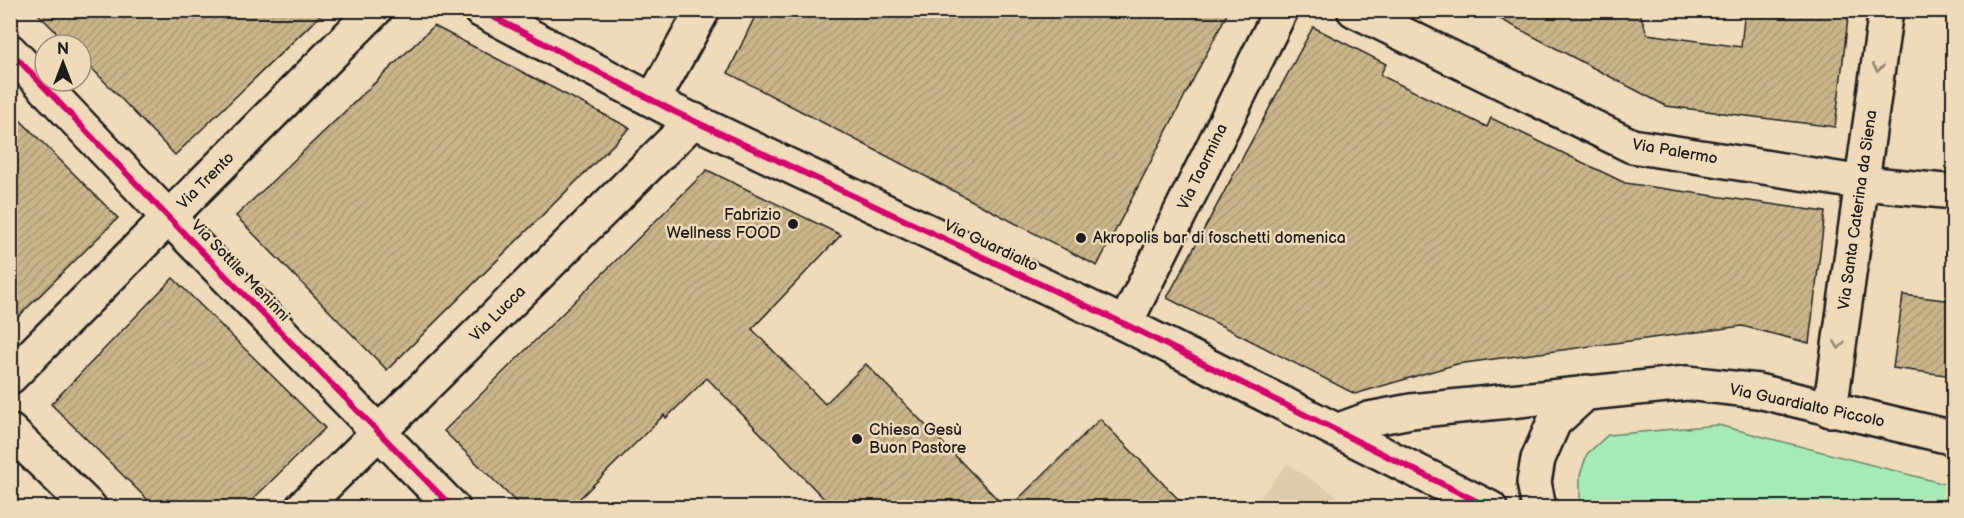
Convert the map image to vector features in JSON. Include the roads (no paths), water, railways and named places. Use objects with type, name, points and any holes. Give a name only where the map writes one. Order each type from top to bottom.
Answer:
[{"type":"street","name":"Via Trento","points":[[10,377],[375,10]]},
{"type":"street","name":"Via Guardialto","points":[[480,10],[652,100],[1125,324],[1490,507]]},
{"type":"street","points":[[652,100],[703,10]]},
{"type":"street","name":"Via Taormina","points":[[1125,324],[1281,10]]},
{"type":"street","name":"Via Palermo","points":[[1354,10],[1632,146],[1863,183],[1953,192]]},
{"type":"street","name":"Via Santa Caterina da Siena","points":[[1830,410],[1886,10]]},
{"type":"street","name":"Via Sottile Meninni","points":[[10,51],[169,218],[453,507]]},
{"type":"street","name":"Via Lucca","points":[[302,507],[694,120]]},
{"type":"street","name":"Via Guardialto Piccolo","points":[[1339,430],[1368,419],[1411,411],[1687,383],[1758,391],[1953,438]]},
{"type":"street","points":[[1539,507],[1534,482],[1538,459],[1554,422],[1587,392]]},
{"type":"street","points":[[10,431],[90,507]]},
{"type":"place","name":"Fabrizio Wellness FOOD","points":[[793,224]]},
{"type":"place","name":"Akropolis bar di foschetti domenica","points":[[1081,238]]},
{"type":"place","name":"Chiesa Gesù Buon Pastore","points":[[857,439]]}]
